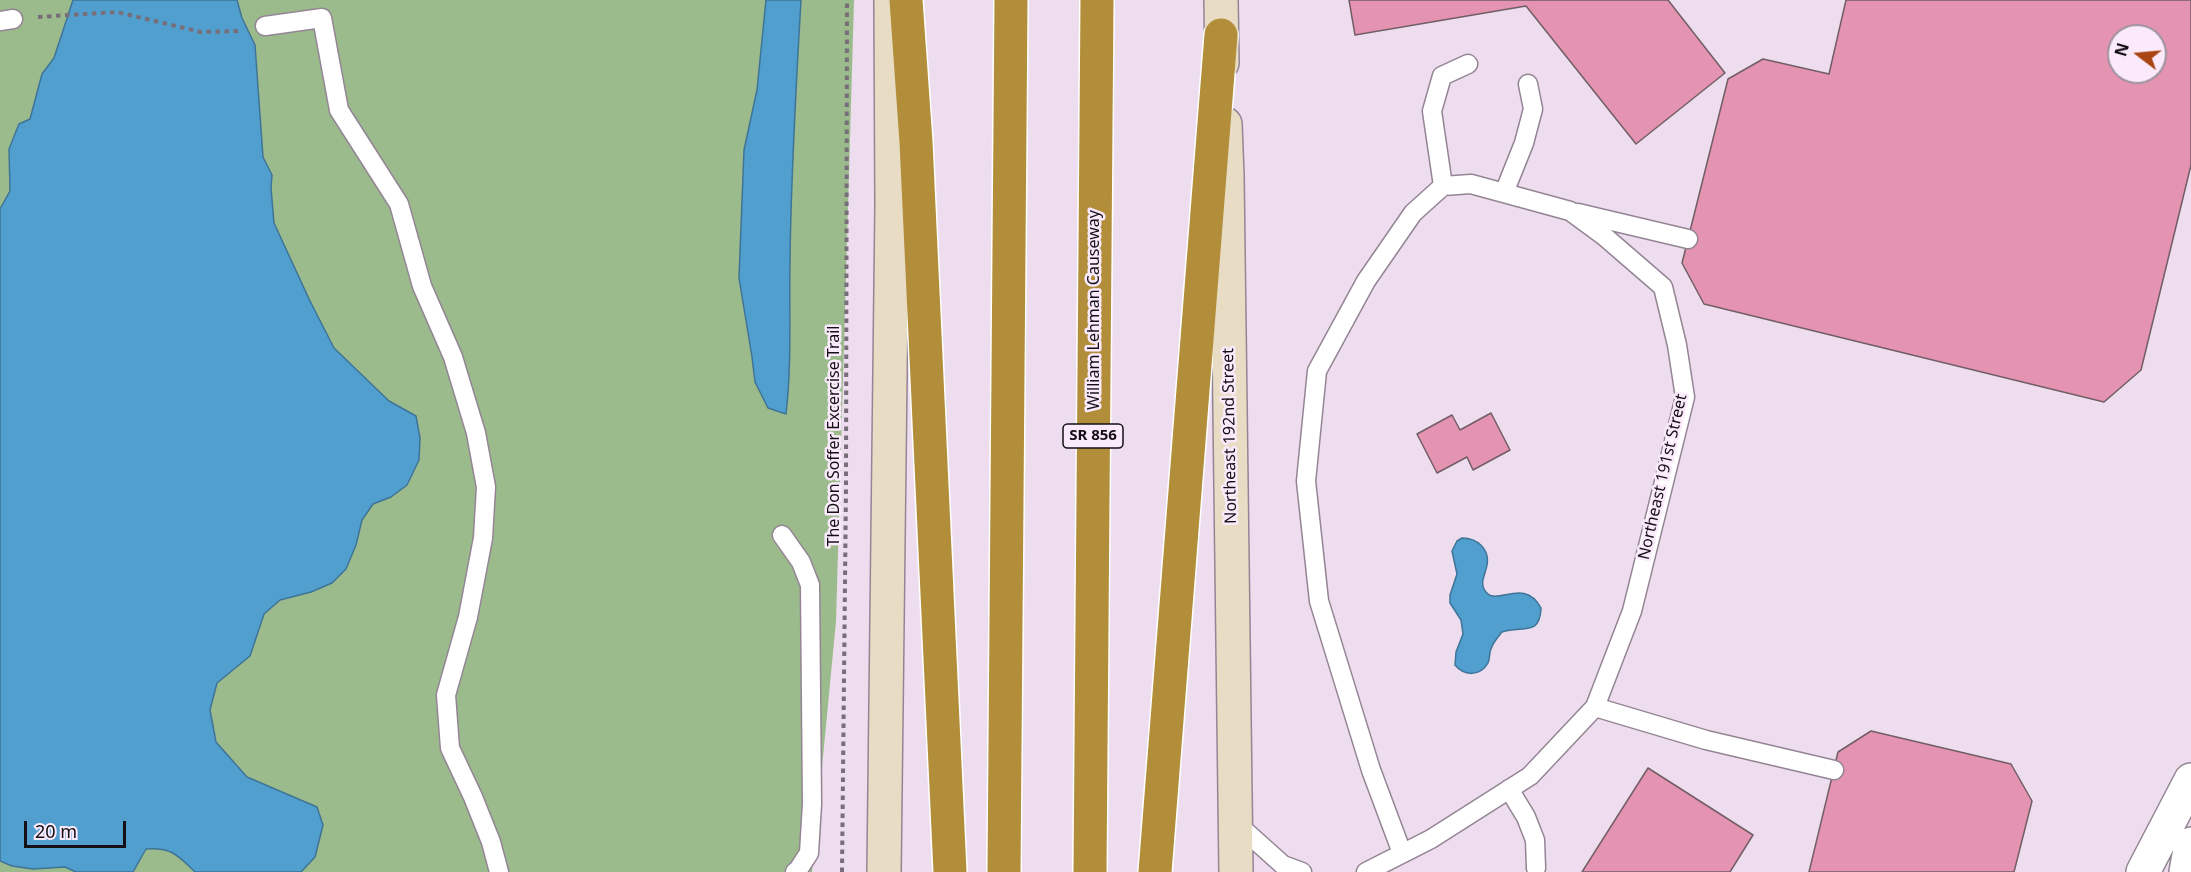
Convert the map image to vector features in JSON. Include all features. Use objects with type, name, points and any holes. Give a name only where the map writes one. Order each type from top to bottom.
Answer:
[{"type":"highway","points":[[906,0],[918,177],[950,872]]},
{"type":"highway","points":[[1004,872],[1011,0]]},
{"type":"highway","name":"William Lehman Causeway","points":[[1090,872],[1097,0]]},
{"type":"highway","points":[[1155,872],[1221,35]]},
{"type":"street","points":[[884,872],[892,206],[891,0]]},
{"type":"street","name":"Northeast 192nd Street","points":[[1221,0],[1227,176],[1236,872]]},
{"type":"street","points":[[2143,872],[2191,780]]},
{"type":"street","points":[[2186,872],[2191,844]]},
{"type":"lane","points":[[265,26],[322,18],[339,110],[399,204],[422,286],[453,357],[476,433],[486,487],[483,537],[468,617],[446,695],[450,748],[491,842],[499,872]]},
{"type":"lane","points":[[1402,854],[1371,770],[1319,601],[1306,481],[1317,371],[1373,271],[1413,213],[1443,186],[1432,111],[1442,76],[1468,64]]},
{"type":"lane","points":[[1504,193],[1524,143],[1533,110],[1528,84]]},
{"type":"lane","name":"Northeast 191st Street","points":[[1366,872],[1387,868],[1402,854],[1431,839],[1530,776],[1595,707],[1632,611],[1685,397],[1677,345],[1664,287],[1604,236],[1570,211],[1471,184],[1443,186]]},
{"type":"lane","points":[[1570,211],[1688,239]]},
{"type":"lane","points":[[782,535],[801,562],[810,585],[811,823],[809,853],[795,872]]},
{"type":"lane","points":[[1595,707],[1706,740],[1834,770]]},
{"type":"lane","points":[[1509,789],[1526,816],[1535,840],[1536,868]]},
{"type":"lane","points":[[1235,822],[1283,865],[1302,872]]},
{"type":"path","name":"The Don Soffer Excercise Trail","points":[[842,872],[847,0]]},
{"type":"path","points":[[7,20],[117,12],[201,32],[230,32],[265,26]]},
{"type":"green space","points":[[0,0],[854,0],[836,621],[812,872],[0,872]]},
{"type":"water","points":[[73,0],[237,0],[242,18],[255,45],[263,157],[272,175],[274,223],[334,348],[389,401],[416,416],[420,438],[419,460],[407,485],[391,497],[373,504],[362,520],[356,545],[346,569],[332,583],[311,592],[280,600],[264,614],[250,656],[217,683],[210,710],[216,742],[247,777],[317,807],[323,825],[315,857],[301,872],[195,872],[174,853],[162,849],[146,849],[133,872],[76,872],[65,867],[33,869],[12,866],[0,861],[0,209],[10,191],[9,149],[19,124],[30,119],[42,74],[54,58]]},
{"type":"water","points":[[766,0],[801,0],[793,162],[790,356],[786,414],[768,408],[755,382],[739,278],[744,150],[757,90]]},
{"type":"water","points":[[1462,538],[1477,542],[1484,549],[1487,559],[1483,583],[1484,589],[1489,594],[1495,596],[1526,594],[1534,599],[1541,608],[1540,617],[1533,626],[1502,632],[1492,646],[1485,668],[1476,673],[1467,673],[1455,665],[1456,652],[1463,634],[1461,620],[1450,603],[1450,595],[1457,574],[1452,551],[1457,541]]},
{"type":"building","points":[[1349,0],[1668,0],[1725,73],[1636,144],[1526,6],[1355,35]]},
{"type":"building","points":[[1846,0],[2191,0],[2191,165],[2141,370],[2104,402],[1704,304],[1682,263],[1728,79],[1763,59],[1829,74]]},
{"type":"building","points":[[1491,413],[1510,450],[1473,470],[1467,457],[1437,473],[1417,434],[1452,415],[1460,430]]},
{"type":"building","points":[[1871,731],[2011,764],[2032,801],[2014,872],[1809,872],[1838,752]]},
{"type":"building","points":[[1648,768],[1753,835],[1730,872],[1582,872]]}]
